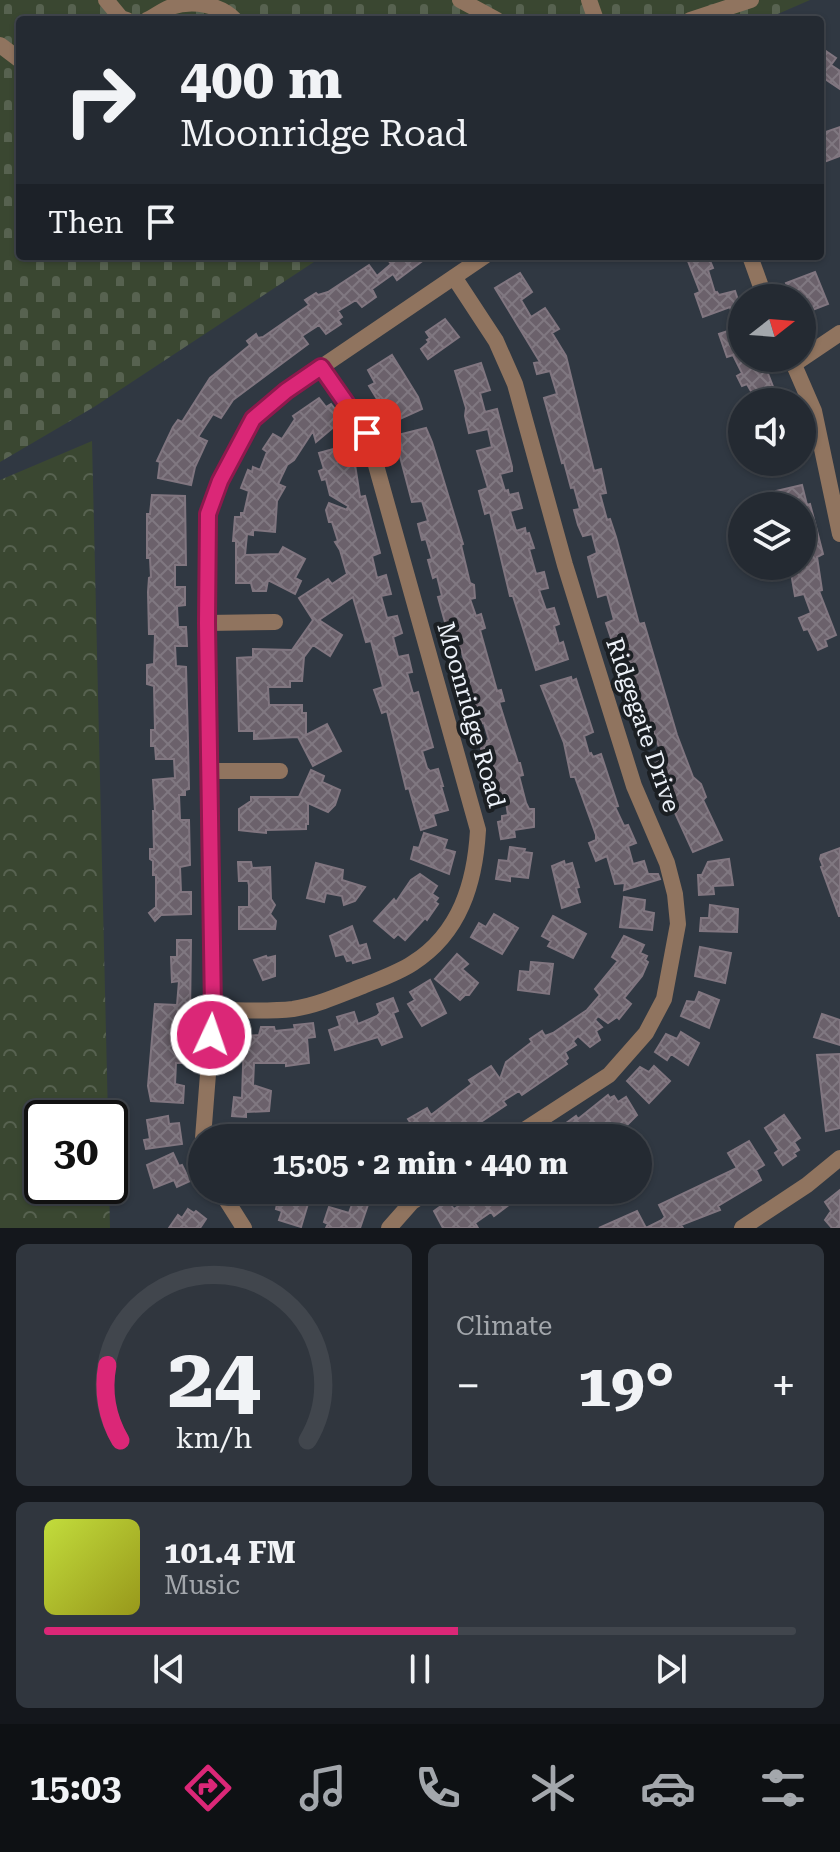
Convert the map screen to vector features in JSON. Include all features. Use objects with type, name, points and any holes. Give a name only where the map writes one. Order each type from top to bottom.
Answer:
[{"type":"street","points":[[106,0],[119,16]]},
{"type":"street","points":[[460,0],[490,16]]},
{"type":"street","points":[[699,16],[726,4],[751,0]]},
{"type":"street","points":[[154,16],[172,6],[208,5],[232,16]]},
{"type":"street","points":[[204,1124],[213,1010],[208,514],[220,481],[253,419],[286,391],[479,260]]},
{"type":"street","points":[[751,260],[760,284]]},
{"type":"street","name":"Ridgegate Drive","points":[[454,277],[496,341],[515,384],[565,565],[634,786],[667,863],[678,924],[664,999],[646,1033],[609,1075],[534,1124]]},
{"type":"street","points":[[816,347],[840,333]]},
{"type":"street","name":"Moonridge Road","points":[[213,1010],[291,1009],[325,1002],[413,963],[433,948],[458,915],[472,884],[478,830],[367,433],[321,367]]},
{"type":"street","points":[[798,372],[814,411],[834,477],[840,534]]},
{"type":"street","points":[[207,623],[275,622]]},
{"type":"street","points":[[211,771],[280,771]]},
{"type":"street","points":[[742,1228],[807,1185],[840,1158]]},
{"type":"street","points":[[229,1204],[244,1228]]},
{"type":"street","points":[[389,1228],[410,1204]]},
{"type":"green space","points":[[0,0],[810,0],[773,16],[16,16],[16,260],[317,260],[94,407],[0,462]]},
{"type":"green space","points":[[92,441],[108,1100],[24,1100],[24,1204],[109,1204],[110,1228],[0,1228],[0,480]]},
{"type":"building","points":[[824,50],[836,58],[831,65],[840,71],[840,89],[824,78]]},
{"type":"building","points":[[840,127],[840,156],[824,162],[824,133]]},
{"type":"building","points":[[388,260],[424,260],[397,280],[393,274],[372,289],[376,297],[362,307],[356,300],[338,311],[342,317],[338,320],[341,324],[326,334],[319,325],[302,336],[308,344],[233,400],[221,418],[213,414],[198,437],[207,441],[191,485],[158,478],[160,462],[157,461],[173,427],[178,420],[182,422],[210,378],[250,345],[247,341],[256,334],[258,338],[263,337],[309,305],[305,300],[316,293],[328,292],[369,265],[377,276],[391,264]]},
{"type":"building","points":[[688,260],[710,260],[713,268],[708,270],[715,293],[728,293],[728,308],[703,317],[695,294],[700,292]]},
{"type":"building","points":[[815,272],[828,304],[816,309],[816,284],[786,283]]},
{"type":"building","points":[[520,273],[532,292],[521,300],[531,317],[545,308],[559,329],[552,333],[566,356],[594,471],[601,469],[606,493],[600,494],[607,520],[610,519],[616,537],[639,624],[644,623],[677,735],[693,777],[701,784],[706,797],[703,800],[722,840],[693,852],[670,802],[674,800],[666,779],[660,780],[654,764],[663,759],[653,730],[644,734],[628,691],[635,687],[626,660],[619,662],[606,623],[614,620],[607,594],[598,597],[588,557],[597,553],[592,534],[583,536],[578,525],[574,510],[580,509],[574,487],[571,488],[562,463],[544,398],[557,394],[550,371],[537,374],[534,363],[540,362],[495,288]]},
{"type":"building","points":[[445,319],[459,337],[428,359],[421,349],[429,342],[426,332]]},
{"type":"building","points":[[728,331],[728,357],[727,357],[719,334]]},
{"type":"building","points":[[392,355],[422,409],[389,424],[379,398],[369,386],[375,383],[368,370]]},
{"type":"building","points":[[481,363],[490,390],[480,393],[485,412],[497,409],[512,467],[512,471],[500,474],[505,491],[508,490],[509,495],[518,493],[522,508],[510,511],[516,531],[525,528],[526,534],[529,533],[534,548],[529,549],[536,574],[544,572],[548,588],[539,590],[546,610],[554,608],[559,624],[554,626],[559,644],[563,642],[568,659],[536,670],[513,596],[510,596],[490,512],[485,514],[479,491],[488,488],[477,451],[492,447],[488,429],[469,433],[466,408],[455,371]]},
{"type":"building","points":[[767,372],[774,388],[742,386],[737,376]]},
{"type":"building","points":[[319,398],[326,407],[331,404],[343,419],[316,442],[313,431],[294,460],[287,465],[278,484],[285,487],[277,501],[275,532],[253,530],[253,535],[247,534],[245,555],[279,554],[283,547],[305,559],[295,578],[301,581],[295,594],[268,580],[266,591],[253,591],[251,583],[236,583],[235,517],[241,517],[244,513],[249,491],[241,488],[248,470],[252,472],[253,467],[260,470],[267,452],[263,449],[273,434],[282,439],[295,419],[293,416]]},
{"type":"building","points":[[426,428],[463,544],[470,583],[474,585],[475,598],[470,599],[476,616],[481,614],[485,628],[480,630],[497,691],[501,690],[504,701],[499,702],[520,763],[523,775],[519,776],[526,803],[529,809],[534,809],[534,827],[514,830],[515,837],[501,839],[498,822],[502,821],[502,816],[508,815],[505,796],[493,798],[480,744],[489,740],[484,723],[473,725],[458,672],[467,670],[461,649],[453,651],[438,597],[442,596],[437,576],[433,578],[428,560],[432,559],[418,524],[428,521],[422,501],[412,502],[398,449],[402,448],[398,435]]},
{"type":"building","points":[[342,448],[345,461],[354,458],[360,497],[365,496],[380,553],[372,556],[377,578],[386,575],[391,594],[381,596],[387,618],[397,616],[402,633],[393,637],[398,657],[408,655],[412,672],[407,673],[413,694],[418,692],[433,747],[422,751],[427,768],[430,771],[438,769],[443,786],[448,810],[433,814],[436,825],[421,830],[409,788],[406,789],[387,711],[382,713],[374,690],[383,687],[371,641],[366,642],[353,597],[319,620],[342,635],[330,656],[313,645],[304,657],[302,681],[290,681],[290,687],[268,687],[269,705],[302,705],[302,713],[306,713],[306,735],[327,724],[341,751],[313,766],[298,737],[254,739],[254,731],[239,731],[237,658],[253,657],[253,649],[292,650],[313,620],[299,598],[328,579],[332,584],[347,574],[326,510],[329,503],[347,510],[348,506],[330,495],[326,479],[322,480],[319,471],[324,469],[319,453]]},
{"type":"building","points":[[802,485],[804,492],[776,492]]},
{"type":"building","points":[[152,495],[185,496],[186,565],[175,565],[175,587],[185,587],[185,605],[177,606],[178,627],[186,627],[187,646],[175,646],[176,666],[186,667],[188,741],[189,789],[185,790],[185,795],[179,795],[180,820],[189,820],[190,865],[180,867],[181,892],[191,892],[191,914],[161,915],[155,921],[149,913],[156,907],[156,875],[153,875],[153,861],[150,859],[150,849],[154,849],[153,780],[175,778],[174,759],[156,759],[155,746],[151,746],[151,730],[155,730],[154,686],[147,684],[147,665],[154,664],[155,634],[149,634],[148,592],[151,577],[150,558],[147,558],[147,514],[150,514]]},
{"type":"building","points":[[816,527],[823,554],[817,557],[822,590],[819,591],[836,635],[825,640],[827,646],[818,650],[808,629],[804,630],[799,618],[811,613],[804,594],[795,596],[792,580],[816,580]]},
{"type":"building","points":[[571,677],[572,681],[576,679],[593,732],[584,736],[589,754],[593,757],[601,754],[618,806],[615,807],[636,843],[628,846],[633,864],[644,861],[648,874],[658,874],[660,879],[624,890],[625,883],[615,884],[607,856],[596,861],[589,843],[596,840],[596,835],[575,777],[571,777],[564,743],[541,686]]},
{"type":"building","points":[[311,770],[324,776],[322,782],[340,790],[335,805],[328,812],[308,803],[306,829],[266,830],[266,833],[239,830],[239,809],[251,801],[251,797],[299,797]]},
{"type":"building","points":[[424,833],[447,840],[444,849],[455,852],[449,874],[411,859],[414,847],[419,848]]},
{"type":"building","points":[[510,847],[532,853],[528,878],[510,876],[510,881],[496,879],[499,860],[508,861]]},
{"type":"building","points":[[840,848],[839,916],[820,859],[821,855]]},
{"type":"building","points":[[729,859],[733,885],[713,886],[714,894],[699,895],[698,875],[702,875],[708,862]]},
{"type":"building","points":[[564,861],[565,865],[572,863],[580,902],[562,908],[552,866]]},
{"type":"building","points":[[238,862],[251,862],[252,868],[270,867],[271,899],[275,905],[270,914],[276,921],[275,929],[239,929],[239,907],[249,907],[249,885],[248,881],[239,881]]},
{"type":"building","points":[[316,863],[343,870],[342,880],[365,887],[355,901],[344,905],[342,896],[326,893],[324,902],[307,898]]},
{"type":"building","points":[[420,874],[437,886],[432,894],[438,898],[435,902],[438,904],[427,920],[425,918],[405,940],[398,934],[394,938],[374,921],[394,899],[396,902],[411,880]]},
{"type":"building","points":[[624,897],[645,900],[644,911],[654,913],[652,930],[620,927]]},
{"type":"building","points":[[710,905],[738,909],[737,932],[700,931],[701,918],[709,918]]},
{"type":"building","points":[[494,914],[518,928],[502,954],[471,937],[479,923],[486,927]]},
{"type":"building","points":[[553,916],[586,934],[573,958],[548,946],[551,941],[542,936]]},
{"type":"building","points":[[352,926],[359,946],[366,944],[370,958],[353,963],[352,960],[347,961],[344,954],[336,956],[330,936]]},
{"type":"building","points":[[624,936],[644,945],[640,953],[647,956],[645,960],[648,962],[642,976],[624,998],[631,1004],[619,1019],[617,1017],[608,1023],[598,1016],[595,1020],[602,1027],[596,1031],[600,1040],[590,1047],[578,1036],[573,1041],[576,1045],[565,1052],[567,1064],[522,1095],[519,1091],[503,1101],[506,1105],[478,1124],[411,1124],[408,1119],[427,1108],[431,1115],[472,1084],[469,1080],[491,1066],[500,1079],[506,1062],[532,1042],[530,1039],[542,1031],[545,1036],[553,1033],[587,1010],[600,995],[595,989],[618,961],[612,957]]},
{"type":"building","points":[[177,940],[191,940],[190,1016],[180,1021],[179,1043],[188,1043],[187,1063],[176,1063],[175,1084],[184,1086],[183,1103],[151,1101],[148,1086],[155,1004],[177,1005],[179,981],[172,982],[171,957],[177,957]]},
{"type":"building","points":[[700,947],[731,953],[725,983],[695,976]]},
{"type":"building","points":[[457,954],[468,964],[462,969],[478,983],[469,995],[460,1000],[435,979]]},
{"type":"building","points":[[275,956],[275,976],[263,980],[254,960]]},
{"type":"building","points":[[531,962],[553,964],[549,994],[518,990],[520,971],[530,972]]},
{"type":"building","points":[[430,980],[446,1013],[422,1026],[408,1004],[415,1000],[410,992]]},
{"type":"building","points":[[699,992],[719,1000],[709,1028],[681,1016],[687,1001],[695,1002]]},
{"type":"building","points":[[393,998],[398,1011],[393,1013],[402,1037],[382,1045],[378,1037],[335,1050],[329,1030],[340,1026],[337,1017],[354,1012],[358,1024],[377,1016],[380,1013],[377,1004]]},
{"type":"building","points":[[822,1014],[840,1020],[840,1045],[814,1037]]},
{"type":"building","points":[[313,1023],[315,1037],[307,1038],[309,1063],[286,1066],[286,1063],[254,1063],[253,1085],[271,1091],[269,1111],[246,1112],[246,1117],[232,1116],[234,1097],[242,1098],[244,1036],[259,1035],[261,1027],[274,1027],[275,1031]]},
{"type":"building","points":[[681,1032],[699,1043],[688,1065],[671,1054],[667,1060],[655,1052],[666,1034],[677,1039]]},
{"type":"building","points":[[840,1054],[840,1128],[826,1131],[817,1055]]},
{"type":"building","points":[[654,1066],[670,1081],[649,1103],[627,1081],[640,1067],[649,1072]]},
{"type":"building","points":[[608,1095],[610,1098],[614,1096],[618,1102],[626,1097],[637,1115],[628,1124],[565,1124],[576,1116],[578,1119]]},
{"type":"building","points":[[784,1115],[800,1138],[794,1142],[799,1150],[794,1153],[796,1156],[783,1165],[775,1153],[779,1150],[765,1128]]},
{"type":"building","points":[[168,1116],[169,1124],[179,1123],[182,1144],[146,1149],[144,1140],[150,1139],[147,1120]]},
{"type":"building","points":[[749,1141],[764,1165],[756,1170],[761,1180],[718,1206],[720,1210],[681,1225],[683,1228],[646,1228],[665,1217],[659,1205],[737,1168],[728,1153]]},
{"type":"building","points":[[173,1153],[179,1166],[182,1165],[188,1182],[177,1187],[174,1180],[154,1188],[147,1165]]},
{"type":"building","points":[[840,1190],[840,1228],[832,1228],[825,1220],[831,1211],[825,1202]]},
{"type":"building","points":[[277,1204],[308,1204],[301,1227],[279,1220],[282,1211],[276,1209]]},
{"type":"building","points":[[352,1204],[368,1204],[360,1228],[326,1228],[328,1224],[324,1222],[329,1207],[349,1213]]},
{"type":"building","points":[[444,1204],[450,1204],[454,1209],[461,1204],[510,1204],[494,1216],[491,1212],[475,1223],[478,1228],[443,1228],[434,1211]]},
{"type":"building","points":[[188,1209],[206,1219],[200,1228],[169,1228],[178,1215],[182,1218]]},
{"type":"building","points":[[637,1211],[646,1228],[599,1228]]},
{"type":"route","points":[[211,1035],[208,514],[220,481],[253,419],[321,367],[367,433]]}]
